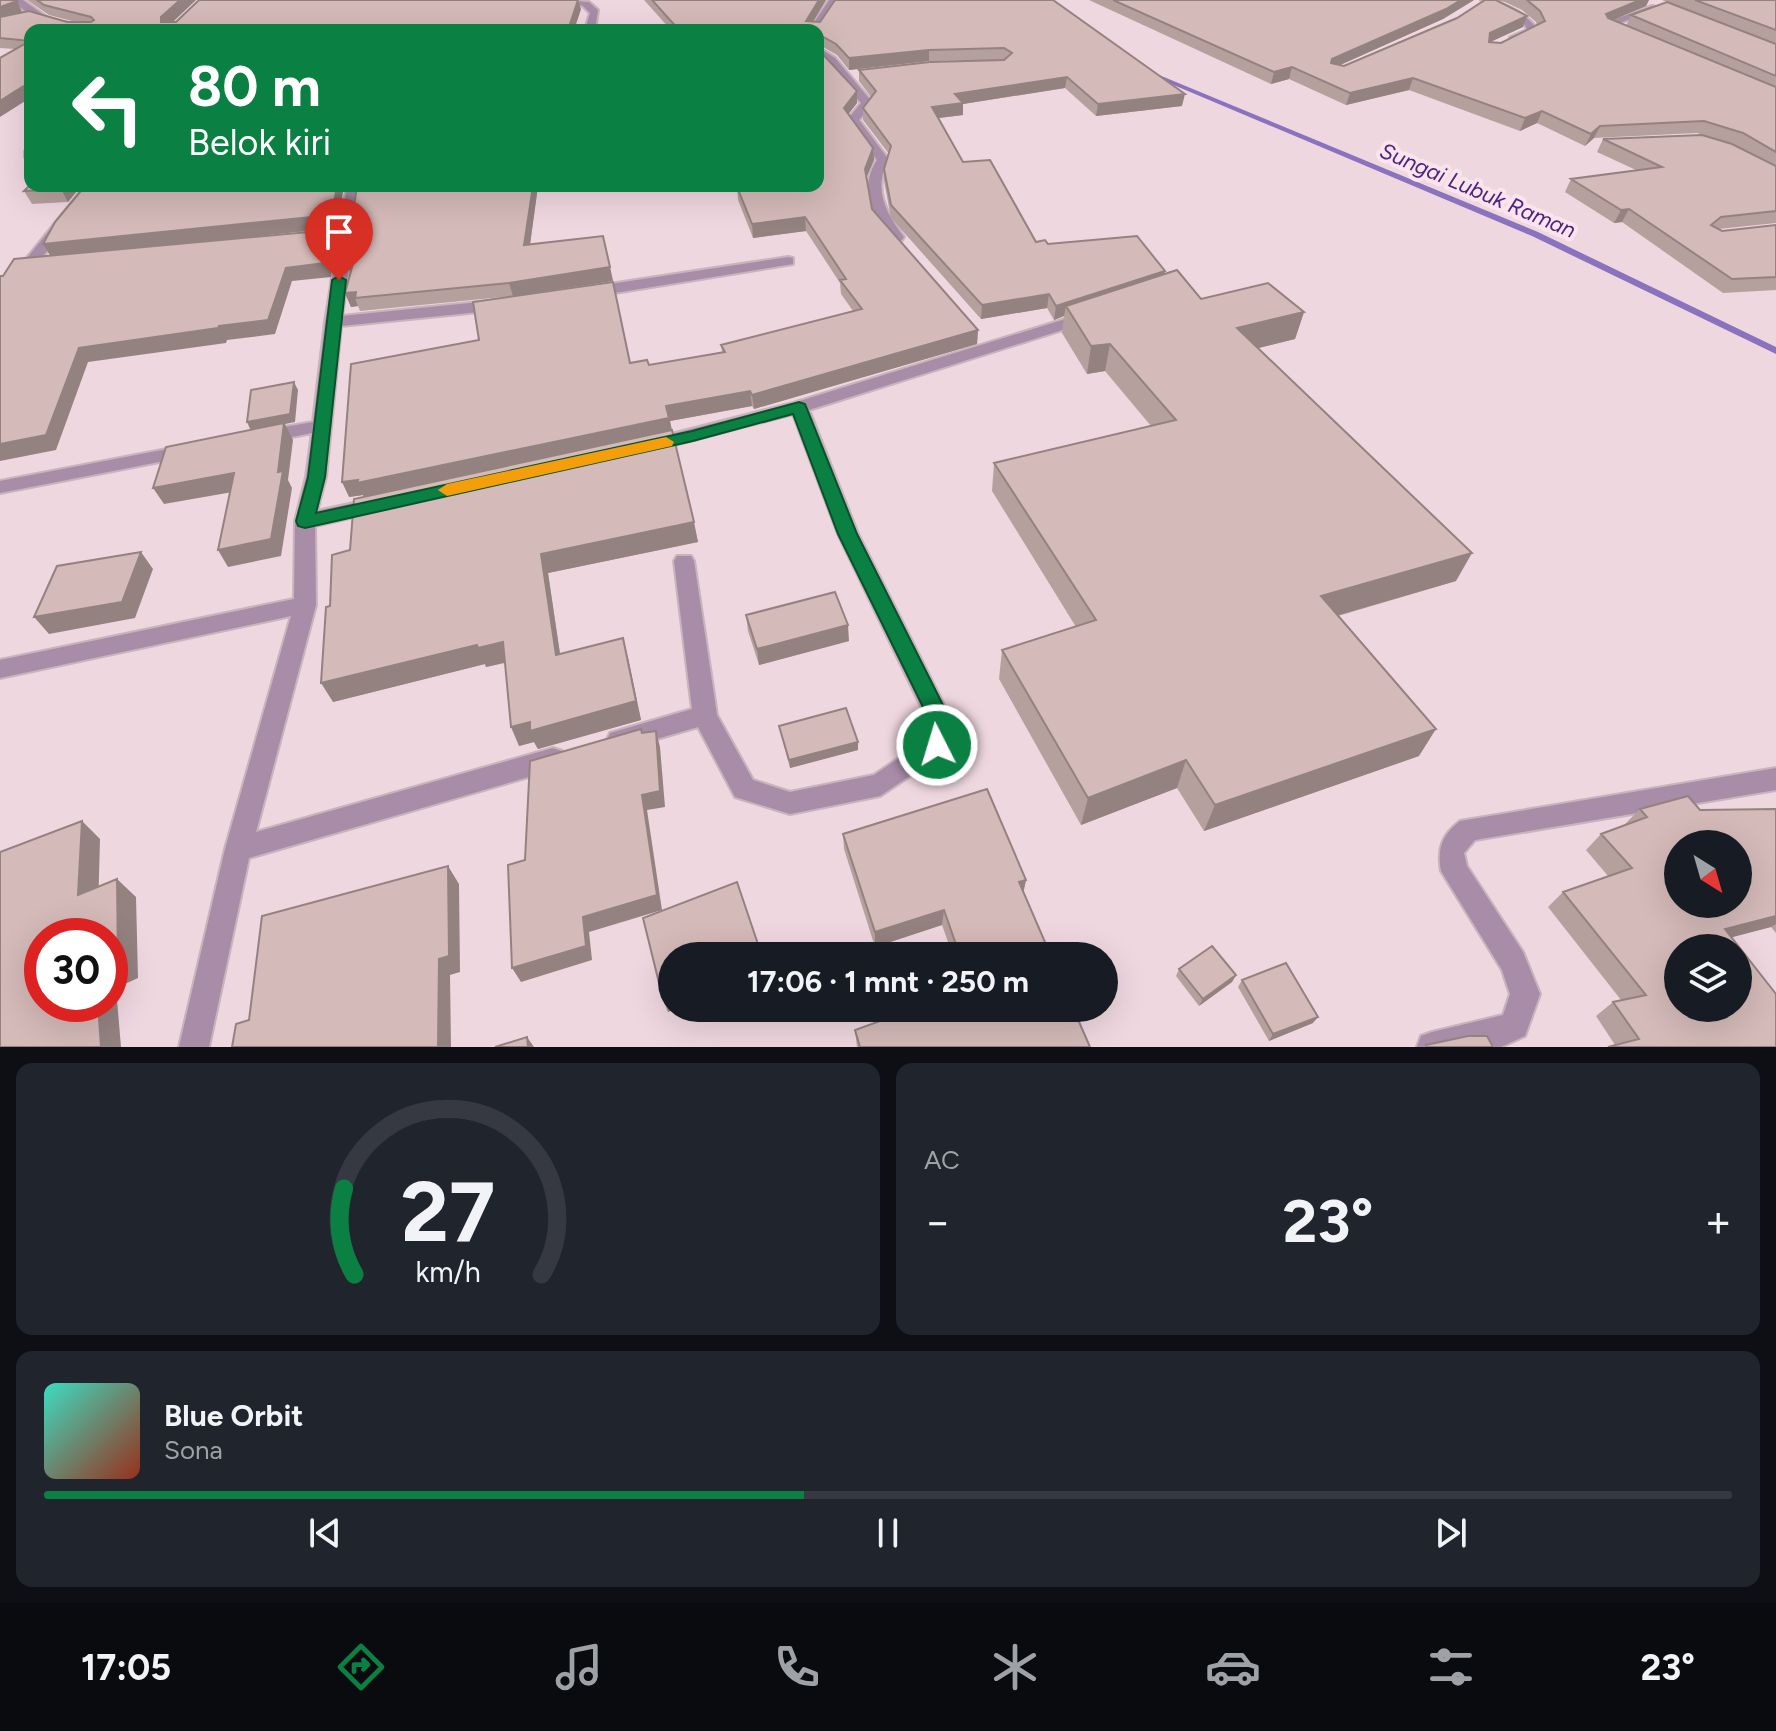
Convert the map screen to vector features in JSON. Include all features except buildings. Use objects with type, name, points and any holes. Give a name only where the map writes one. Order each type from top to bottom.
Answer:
[{"type":"street","points":[[17,0],[29,16],[64,24]]},
{"type":"street","points":[[568,0],[586,4],[595,12],[592,24]]},
{"type":"street","points":[[818,24],[834,0]]},
{"type":"street","points":[[1637,38],[1609,23],[1667,8],[1648,0]]},
{"type":"street","points":[[1482,2],[1529,23],[1533,31],[1505,43]]},
{"type":"street","points":[[824,54],[853,76],[867,103],[853,120],[883,160],[877,170],[874,194],[881,220],[902,243]]},
{"type":"street","points":[[42,266],[27,267],[87,192]]},
{"type":"street","points":[[194,1047],[238,849],[305,605],[305,521],[316,477],[339,235],[352,192]]},
{"type":"street","points":[[574,294],[788,261]]},
{"type":"street","points":[[333,322],[513,304]]},
{"type":"street","points":[[631,450],[799,407],[988,342],[1110,310]]},
{"type":"street","points":[[684,561],[705,715],[719,747],[744,789],[790,803],[880,785],[937,745],[937,715],[848,534],[799,407]]},
{"type":"street","points":[[247,440],[321,426]]},
{"type":"street","points":[[0,487],[202,448]]},
{"type":"street","points":[[305,521],[398,501]]},
{"type":"street","points":[[0,669],[305,605]]},
{"type":"street","points":[[600,745],[705,715]]},
{"type":"street","points":[[238,849],[570,754]]},
{"type":"street","points":[[1432,1047],[1498,1033],[1514,1025],[1525,994],[1513,962],[1455,871],[1451,853],[1462,834],[1469,829],[1776,779]]},
{"type":"waterway","name":"Sungai Lubuk Raman","points":[[1159,77],[1535,234],[1776,351]]},
{"type":"slow traffic","points":[[447,490],[666,442]]},
{"type":"route","points":[[339,280],[316,477],[305,521],[693,436],[799,407],[848,534],[937,715],[937,745]]}]
